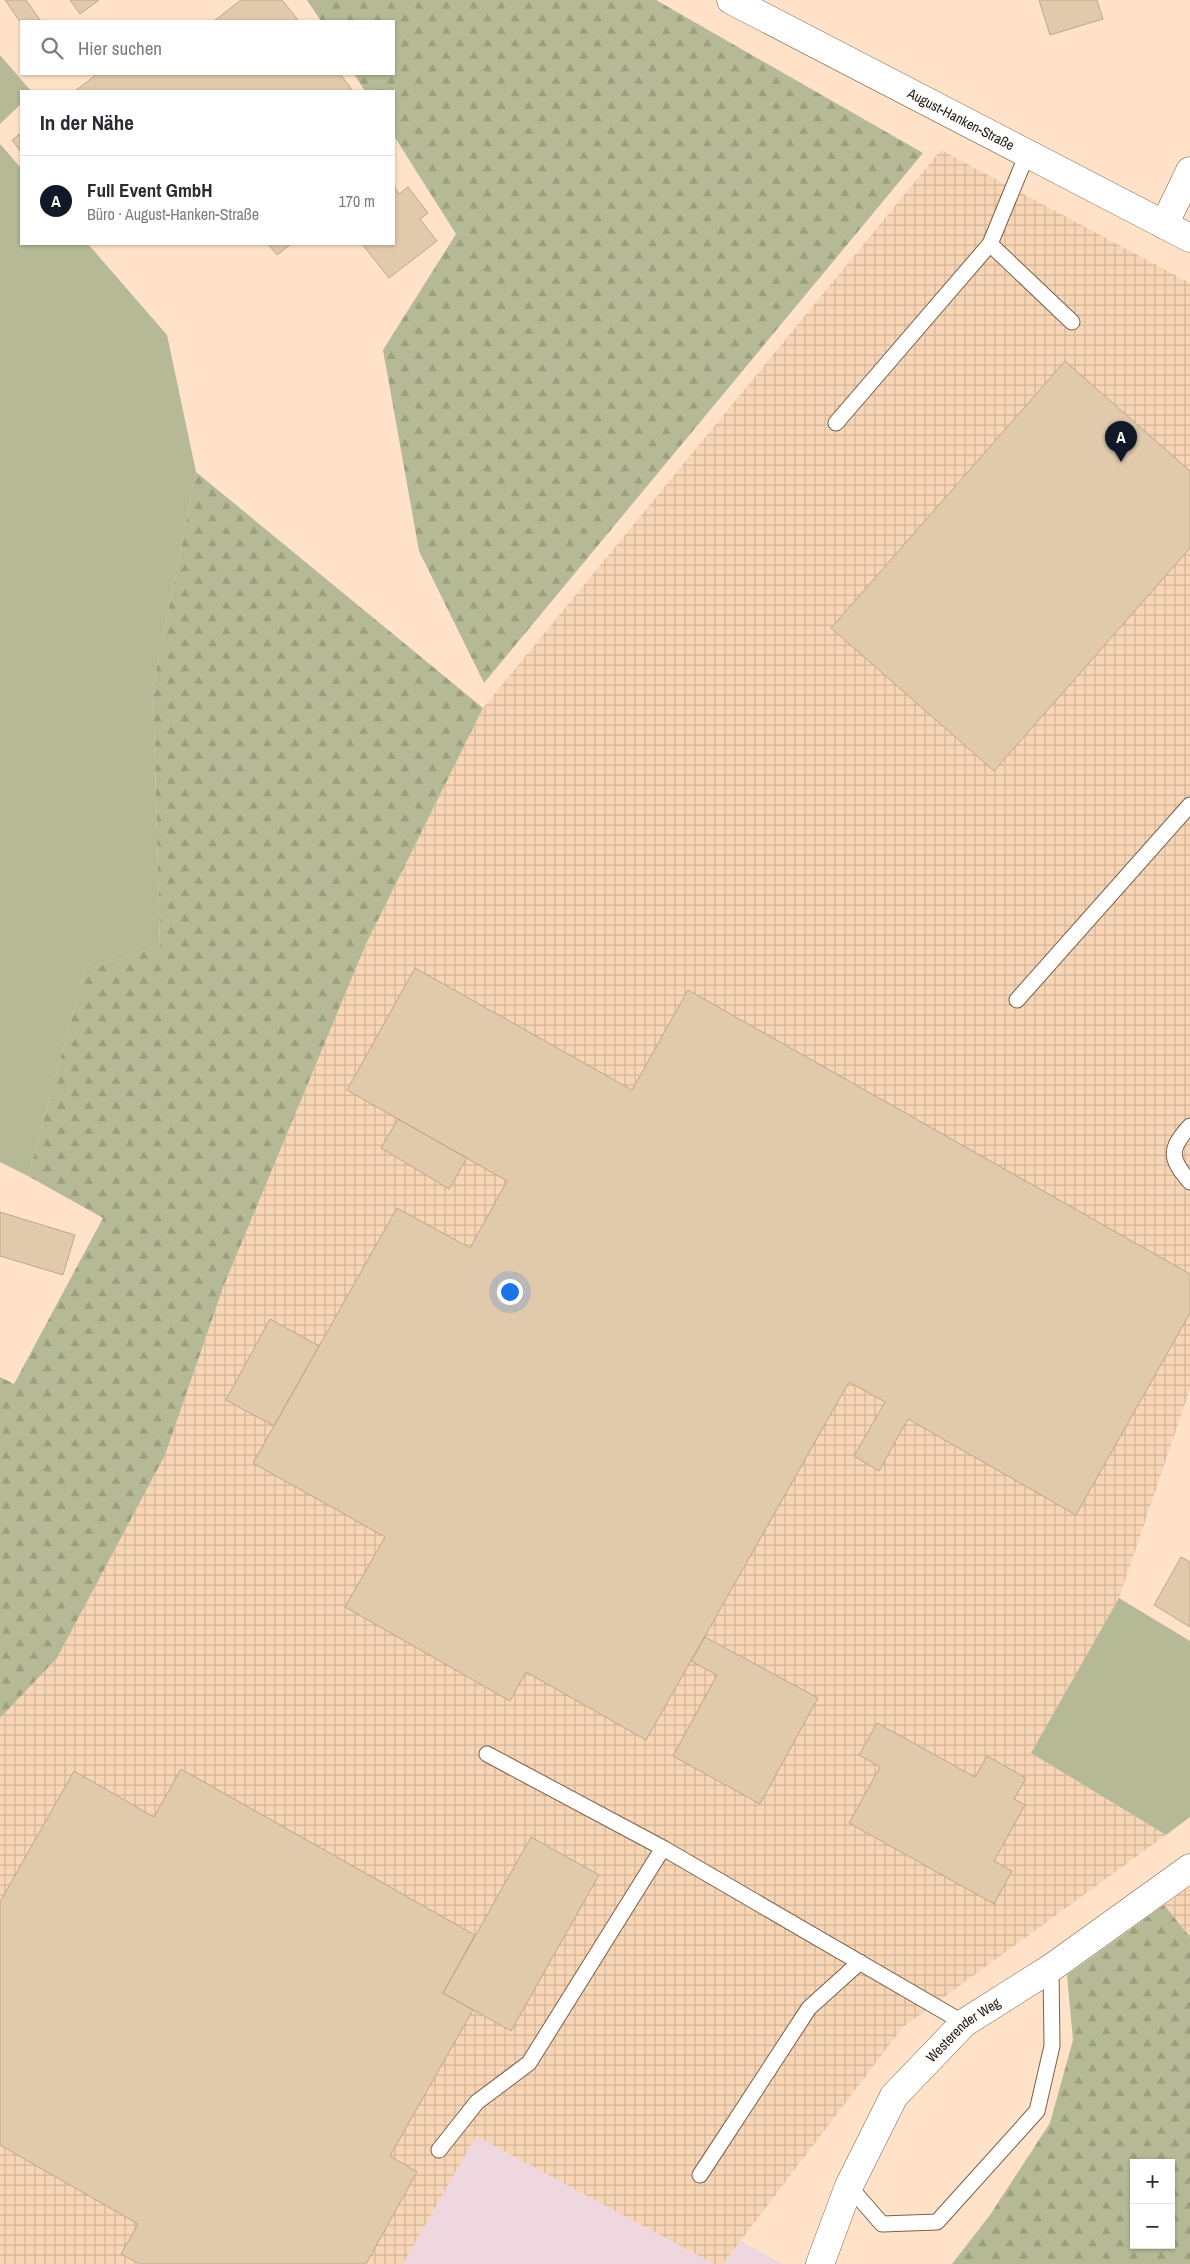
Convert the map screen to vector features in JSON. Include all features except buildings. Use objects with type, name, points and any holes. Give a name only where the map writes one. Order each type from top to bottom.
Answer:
[{"type":"street","name":"August-Hanken-Straße","points":[[731,0],[1190,238]]},
{"type":"street","points":[[1164,225],[1190,171]]},
{"type":"street","name":"Westerender Weg","points":[[820,2264],[849,2186],[894,2096],[964,2023],[1051,1968],[1190,1868]]},
{"type":"lane","points":[[836,423],[990,244],[1027,154]]},
{"type":"lane","points":[[990,244],[1072,322]]},
{"type":"lane","points":[[1017,1000],[1190,805]]},
{"type":"lane","points":[[1190,1126],[1177,1141],[1173,1154],[1179,1170],[1190,1182]]},
{"type":"lane","points":[[487,1754],[663,1848],[964,2023]]},
{"type":"lane","points":[[439,2150],[477,2102],[529,2063],[663,1848]]},
{"type":"lane","points":[[700,2175],[809,2008],[860,1962]]},
{"type":"lane","points":[[849,2186],[882,2224],[937,2222],[1037,2111],[1052,2046],[1051,1968]]},
{"type":"shaded area","points":[[941,150],[1190,283],[1190,1389],[1119,1598],[1031,1753],[1166,1835],[903,2027],[723,2264],[714,2264],[476,2136],[403,2264],[0,2264],[0,1718],[57,1658],[165,1455],[224,1285],[366,944],[483,708]]},
{"type":"shaded area","points":[[1190,1886],[1190,1937],[1164,1905]]},
{"type":"shaded area","points":[[476,2136],[714,2264],[403,2264]]},
{"type":"shaded area","points":[[741,2241],[783,2264],[723,2264]]},
{"type":"green space","points":[[307,0],[656,0],[923,153],[484,683],[419,551],[383,350],[456,234],[395,138],[395,90],[364,90],[355,75],[395,75],[395,20],[320,20]]},
{"type":"green space","points":[[0,55],[30,90],[20,90],[20,105],[0,124]]},
{"type":"green space","points":[[0,144],[20,167],[20,245],[89,245],[167,335],[196,472],[153,687],[160,946],[85,970],[28,1176],[0,1162]]},
{"type":"green space","points":[[196,472],[483,708],[366,944],[224,1285],[165,1455],[57,1658],[0,1718],[0,1377],[14,1384],[103,1218],[28,1176],[85,970],[160,946],[153,687]]},
{"type":"green space","points":[[1119,1598],[1190,1641],[1190,1817],[1166,1835],[1031,1753]]},
{"type":"green space","points":[[1164,1905],[1190,1937],[1190,2264],[952,2264],[990,2215],[1050,2123],[1073,2040],[1067,1975]]},
{"type":"place","name":"Full Event GmbH","points":[[1121,462]]}]
